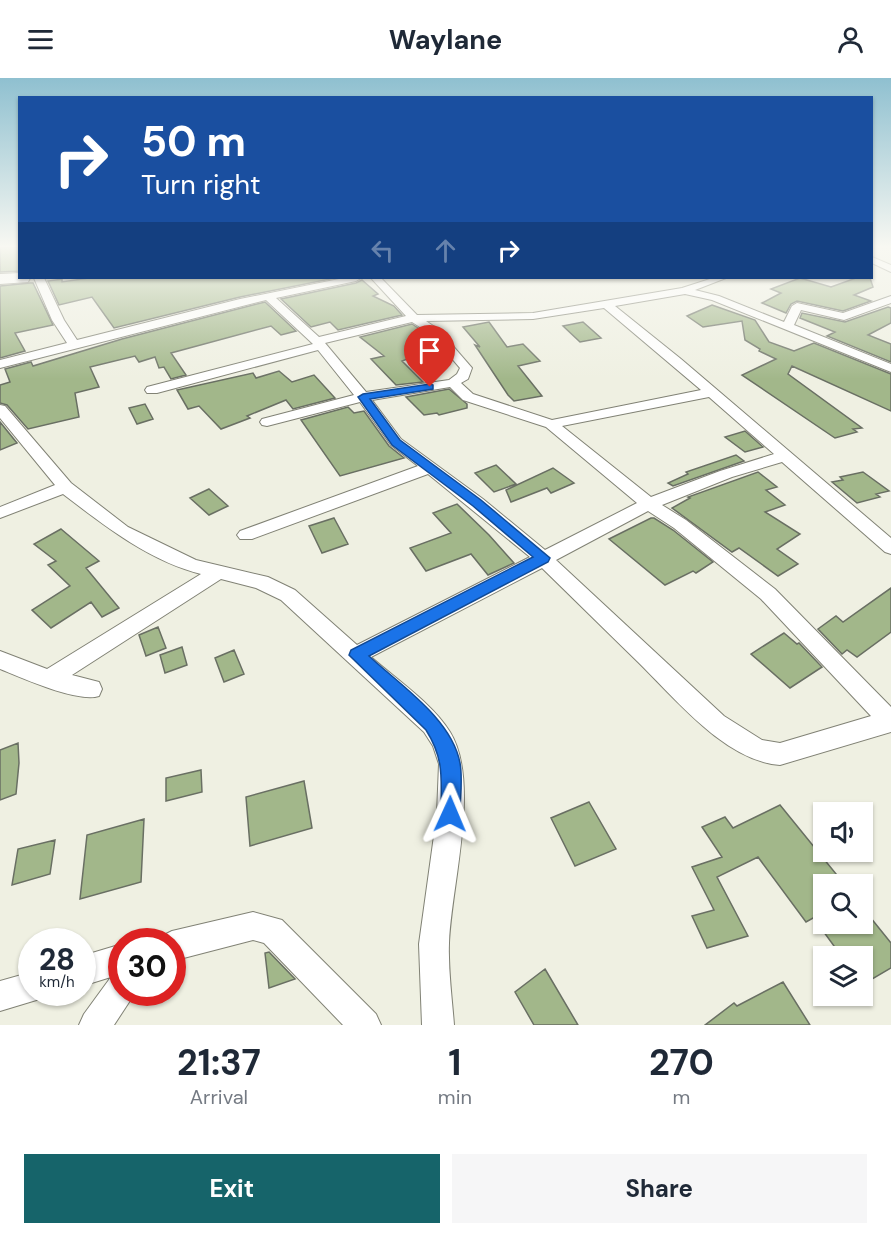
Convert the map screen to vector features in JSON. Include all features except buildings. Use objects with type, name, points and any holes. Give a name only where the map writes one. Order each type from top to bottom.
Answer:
[{"type":"street","points":[[45,291],[58,320],[75,346]]},
{"type":"street","points":[[0,364],[291,291]]},
{"type":"street","points":[[267,422],[363,397],[453,383],[464,376],[466,368],[435,332],[414,318],[389,291]]},
{"type":"street","points":[[152,390],[414,318],[516,318],[684,291]]},
{"type":"street","points":[[686,291],[708,296],[891,368]]},
{"type":"street","points":[[268,296],[319,343],[396,442],[543,558],[716,723],[754,748],[767,753],[780,754],[891,721],[768,594],[680,524],[649,504],[551,424],[468,397],[453,383]]},
{"type":"street","points":[[788,326],[797,306],[844,317],[891,299]]},
{"type":"street","points":[[606,304],[712,392],[891,548]]},
{"type":"street","points":[[551,424],[712,392]]},
{"type":"street","points":[[0,409],[65,487],[122,531],[191,565],[261,582],[288,595],[432,725],[443,741],[451,764],[450,814],[434,944],[438,1025]]},
{"type":"street","points":[[357,655],[649,504],[726,474],[784,456]]},
{"type":"street","points":[[246,535],[431,468]]},
{"type":"street","points":[[0,513],[65,487]]},
{"type":"street","points":[[50,679],[218,573]]},
{"type":"street","points":[[0,660],[50,679],[91,688]]},
{"type":"street","points":[[186,943],[253,926],[272,930],[365,1025]]},
{"type":"street","points":[[0,996],[18,991]]},
{"type":"street","points":[[95,1025],[109,1006]]},
{"type":"route","points":[[430,387],[363,397],[396,442],[477,503],[543,558],[357,655],[432,725],[443,741],[451,764],[450,814]]}]
